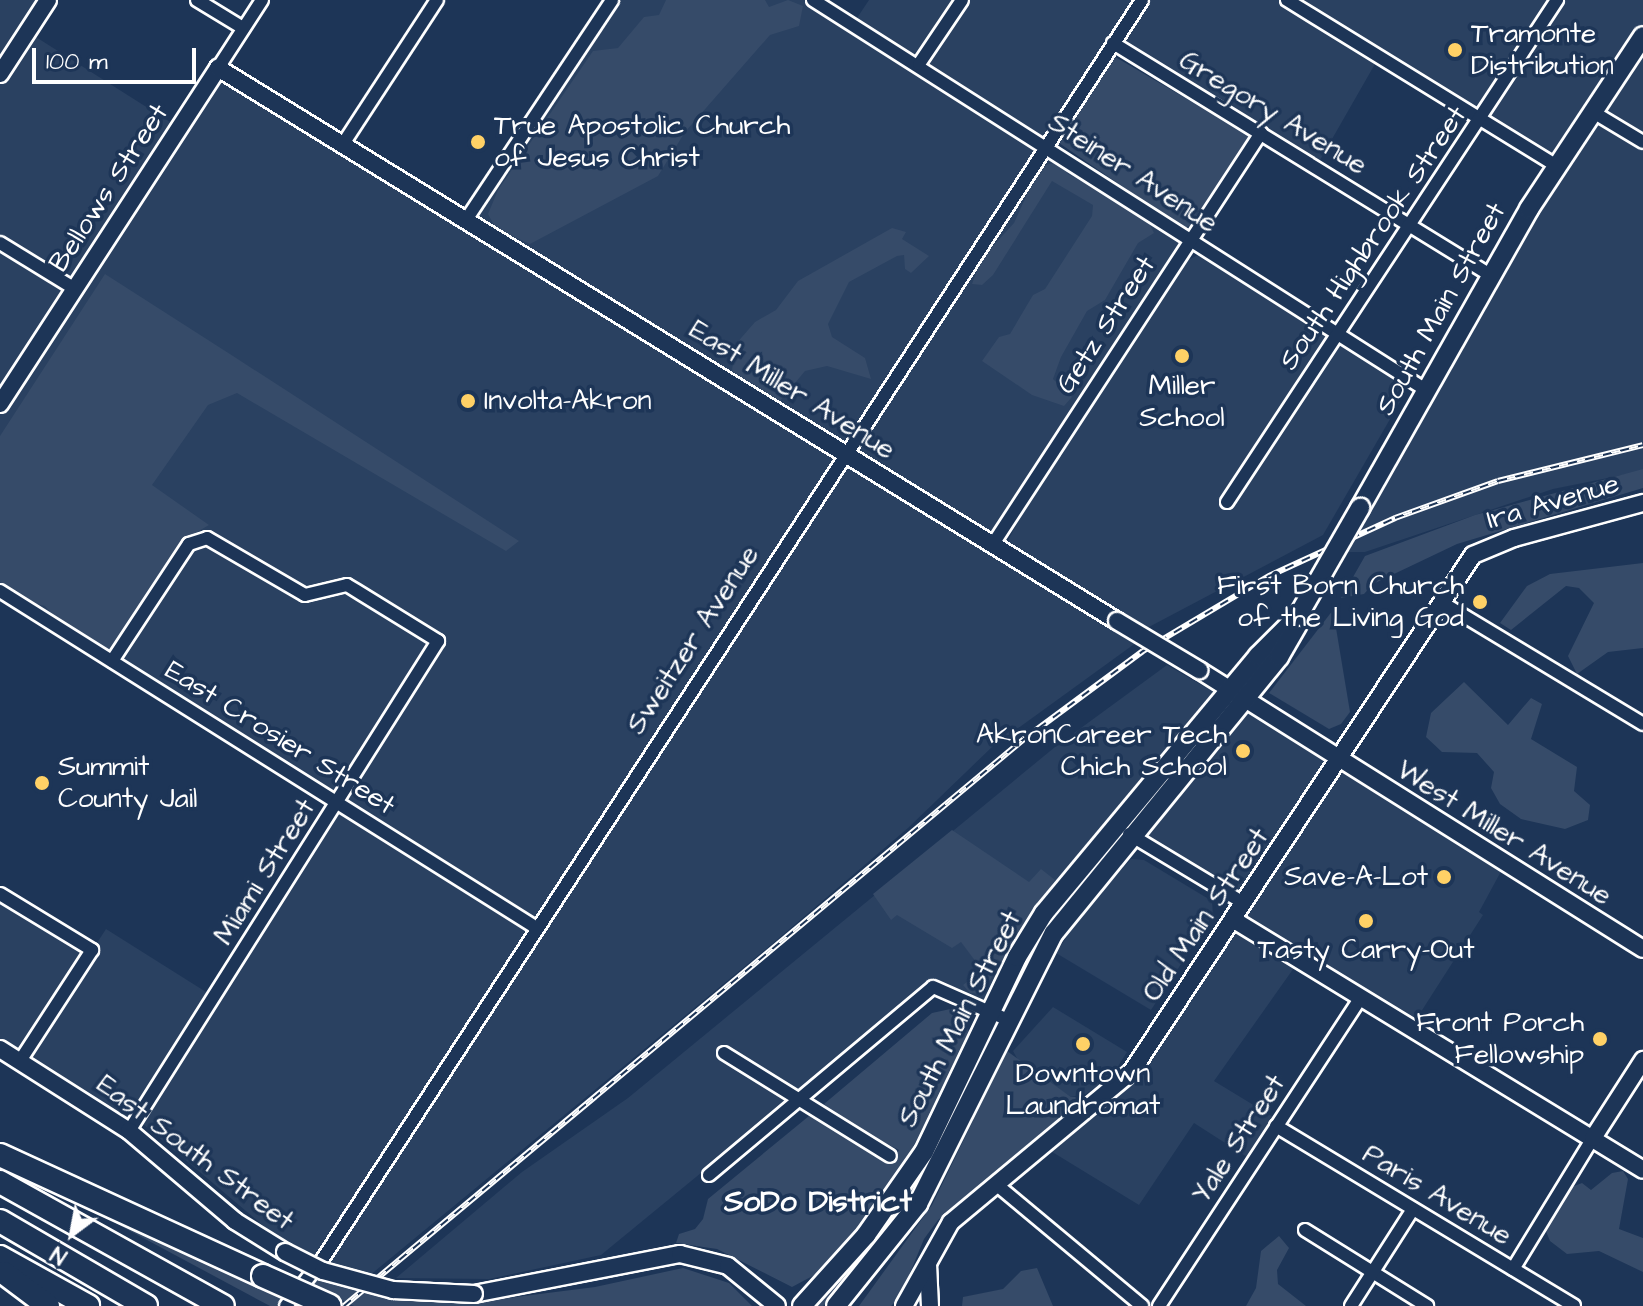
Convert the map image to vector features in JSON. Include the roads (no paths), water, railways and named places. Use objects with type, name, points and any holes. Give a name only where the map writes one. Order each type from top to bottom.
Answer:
[{"type":"highway","points":[[0,1155],[330,1306]]},
{"type":"highway","points":[[9,1187],[225,1305]]},
{"type":"highway","points":[[0,1221],[146,1306]]},
{"type":"highway","points":[[0,1257],[80,1302]]},
{"type":"highway","points":[[0,1270],[48,1306]]},
{"type":"main road","points":[[0,74],[48,0]]},
{"type":"main road","name":"South Main Street","points":[[836,1306],[918,1204],[1000,1017],[1030,933],[1116,826],[1298,630],[1298,616],[1490,275],[1643,36]]},
{"type":"main road","name":"East Miller Avenue","points":[[218,68],[1199,670],[1337,761]]},
{"type":"main road","name":"Bellows Street","points":[[0,404],[218,68]]},
{"type":"main road","name":"Ira Avenue","points":[[1478,551],[1643,503]]},
{"type":"main road","name":"Old Main Street","points":[[904,1306],[951,1222],[1127,1078],[1245,904],[1441,602],[1478,551]]},
{"type":"main road","name":"South Main Street","points":[[802,1306],[866,1235],[924,1152],[1000,1017],[1054,933],[1133,837],[1237,694]]},
{"type":"main road","name":"West Miller Avenue","points":[[1337,761],[1643,949]]},
{"type":"main road","points":[[1234,920],[1643,1170]]},
{"type":"main road","name":"East South Street","points":[[0,1049],[129,1131],[235,1221],[323,1271],[393,1290],[474,1294],[680,1254],[728,1266],[777,1306]]},
{"type":"main road","points":[[1593,1138],[1643,1060]]},
{"type":"main road","points":[[928,1262],[930,1306]]},
{"type":"street","points":[[197,0],[243,28]]},
{"type":"street","name":"Bellows Street","points":[[218,68],[262,0]]},
{"type":"street","points":[[343,144],[437,0]]},
{"type":"street","points":[[466,220],[612,0]]},
{"type":"street","name":"Steiner Avenue","points":[[813,0],[919,64],[1426,390]]},
{"type":"street","points":[[919,64],[962,0]]},
{"type":"street","name":"Sweitzer Avenue","points":[[286,1306],[322,1260],[535,927],[1142,0]]},
{"type":"street","points":[[1287,0],[1558,167]]},
{"type":"street","name":"South Highbrook Street","points":[[1227,502],[1557,0]]},
{"type":"street","name":"Gregory Avenue","points":[[1113,43],[1490,275]]},
{"type":"street","points":[[1593,112],[1643,142]]},
{"type":"street","name":"Getz Street","points":[[993,544],[1261,133]]},
{"type":"street","points":[[0,243],[75,289]]},
{"type":"street","name":"Miami Street","points":[[112,661],[189,544],[201,538],[212,539],[305,595],[347,585],[434,639],[420,671],[129,1131]]},
{"type":"street","name":"East Crosier Street","points":[[0,591],[535,927]]},
{"type":"street","points":[[1441,602],[1643,724]]},
{"type":"street","points":[[1116,826],[1245,904]]},
{"type":"street","points":[[0,894],[92,950],[20,1061]]},
{"type":"street","points":[[709,1175],[933,987],[1000,1017]]},
{"type":"street","name":"Yale Street","points":[[1159,1306],[1360,999]]},
{"type":"street","points":[[724,1053],[890,1156]]},
{"type":"street","name":"Paris Avenue","points":[[1276,1126],[1574,1306]]},
{"type":"street","points":[[1513,1269],[1593,1138]]},
{"type":"street","points":[[997,1185],[1142,1306]]},
{"type":"street","points":[[1351,1306],[1413,1209]]},
{"type":"street","points":[[1305,1230],[1427,1306]]},
{"type":"railway","points":[[344,1306],[1024,739],[1143,651],[1269,576],[1395,518],[1498,481],[1643,445]]},
{"type":"place","name":"Tramonte Distribution","points":[[1455,50]]},
{"type":"place","name":"True Apostolic Church of Jesus Christ","points":[[478,142]]},
{"type":"place","name":"Miller School","points":[[1182,356]]},
{"type":"place","name":"Involta-Akron","points":[[468,401]]},
{"type":"place","name":"First Born Church of the Living God","points":[[1480,602]]},
{"type":"place","name":"AkronCareer Tech Chich School","points":[[1243,751]]},
{"type":"place","name":"Summit County Jail","points":[[42,783]]},
{"type":"place","name":"Save-A-Lot","points":[[1444,877]]},
{"type":"place","name":"Tasty Carry-Out","points":[[1366,921]]},
{"type":"place","name":"Front Porch Fellowship","points":[[1600,1039]]},
{"type":"place","name":"Downtown Laundromat","points":[[1083,1044]]},
{"type":"district","name":"SoDo District","points":[[818,1202]]}]
